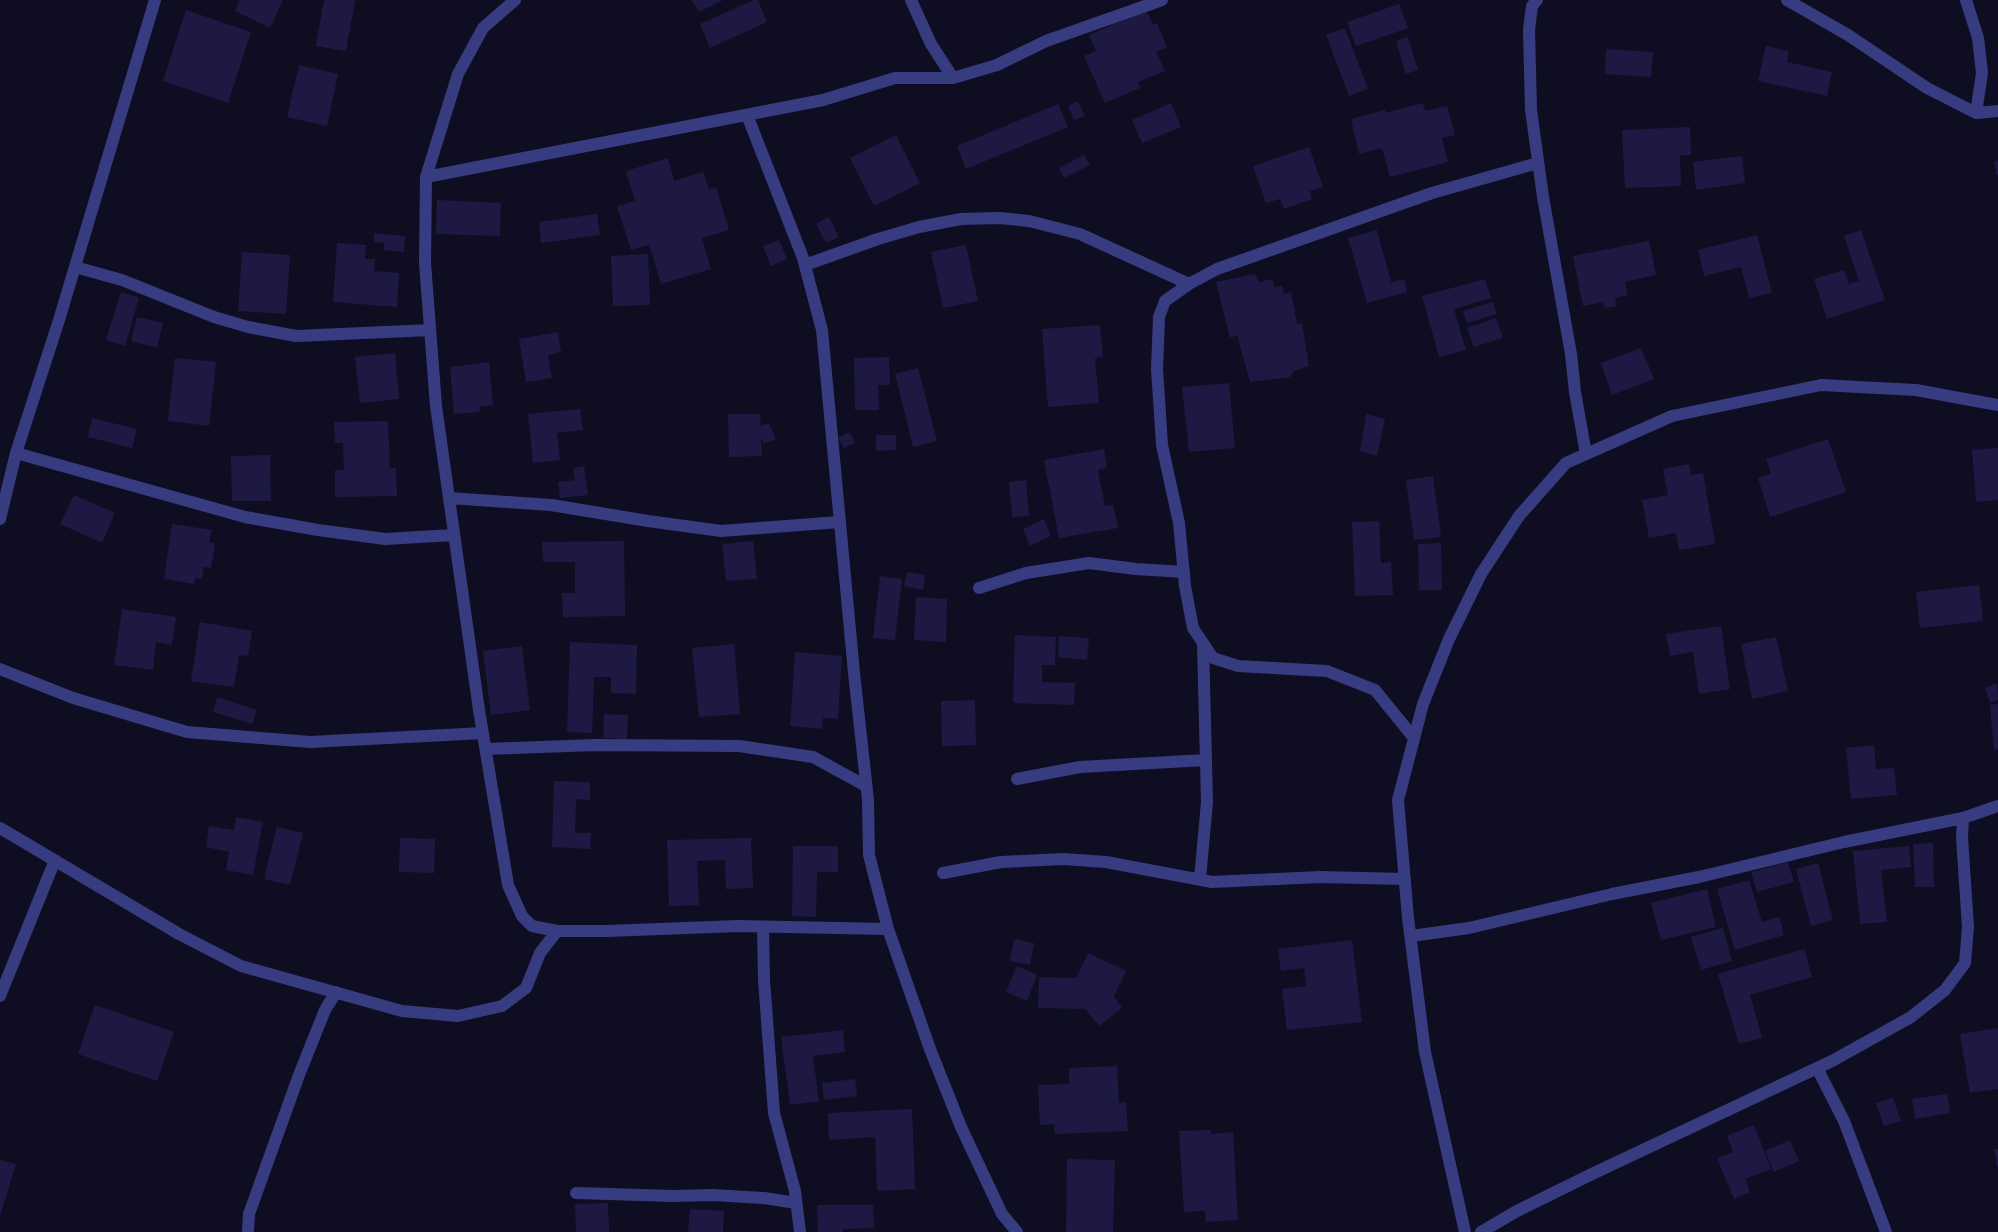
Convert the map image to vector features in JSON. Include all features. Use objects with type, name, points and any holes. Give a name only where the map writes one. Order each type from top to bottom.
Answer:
[{"type":"street","points":[[0,518],[2,501],[16,453],[156,0]]},
{"type":"street","points":[[515,0],[482,28],[458,74],[426,177],[425,263],[436,406],[483,733],[508,885],[522,916],[532,926],[557,931],[763,927],[888,929]]},
{"type":"street","points":[[911,0],[931,44],[953,78]]},
{"type":"street","points":[[426,177],[823,100],[895,78],[953,78],[997,65],[1046,41],[1162,0]]},
{"type":"street","points":[[1537,0],[1532,6],[1530,30],[1530,110],[1586,454]]},
{"type":"street","points":[[1788,0],[1848,35],[1927,88],[1976,112],[1998,111]]},
{"type":"street","points":[[1966,0],[1978,38],[1982,73],[1976,112]]},
{"type":"street","points":[[747,115],[805,265],[822,330],[839,522],[866,786],[869,855],[888,929],[930,1049],[961,1127],[1002,1214],[1017,1232]]},
{"type":"street","points":[[1414,738],[1374,690],[1327,671],[1238,666],[1213,658],[1193,628],[1184,572],[1180,524],[1162,445],[1157,360],[1159,317],[1165,302],[1189,284],[1217,269],[1432,193],[1538,163]]},
{"type":"street","points":[[805,265],[878,239],[919,227],[961,219],[1000,218],[1029,221],[1080,234],[1189,284]]},
{"type":"street","points":[[75,267],[122,280],[214,317],[248,327],[286,334],[315,336],[430,330]]},
{"type":"street","points":[[1465,1232],[1426,1052],[1410,936],[1398,800],[1422,704],[1445,647],[1481,574],[1519,516],[1566,463],[1672,416],[1821,385],[1916,390],[1998,405]]},
{"type":"street","points":[[16,453],[245,517],[318,530],[385,539],[454,535]]},
{"type":"street","points":[[449,498],[551,505],[721,531],[839,522]]},
{"type":"street","points":[[979,588],[1026,573],[1089,563],[1136,569],[1184,572]]},
{"type":"street","points":[[1200,879],[1207,802],[1203,644]]},
{"type":"street","points":[[0,669],[73,698],[186,732],[310,742],[483,733]]},
{"type":"street","points":[[486,749],[595,745],[739,746],[813,757],[866,786]]},
{"type":"street","points":[[1017,779],[1080,767],[1206,760]]},
{"type":"street","points":[[1410,936],[1470,928],[1844,842],[1963,818],[1998,806]]},
{"type":"street","points":[[1481,1232],[1517,1211],[1594,1173],[1817,1068],[1911,1016],[1945,990],[1965,963],[1968,927],[1962,838],[1963,818]]},
{"type":"street","points":[[0,828],[179,934],[241,966],[402,1011],[458,1016],[502,1006],[526,988],[540,953],[557,931]]},
{"type":"street","points":[[943,872],[1001,862],[1063,858],[1106,862],[1212,882],[1320,876],[1405,879]]},
{"type":"street","points":[[0,996],[55,860]]},
{"type":"street","points":[[763,927],[764,980],[774,1113],[795,1191],[800,1232]]},
{"type":"street","points":[[248,1232],[249,1214],[292,1094],[325,1010],[336,992]]},
{"type":"street","points":[[1817,1068],[1844,1121],[1886,1232]]},
{"type":"street","points":[[576,1193],[673,1196],[712,1195],[796,1202]]},
{"type":"building","points":[[240,0],[283,0],[270,28],[235,11]]},
{"type":"building","points":[[324,0],[355,0],[346,51],[316,46]]},
{"type":"building","points":[[692,0],[723,0],[699,12]]},
{"type":"building","points":[[754,0],[758,0],[767,22],[710,48],[700,24]]},
{"type":"building","points":[[1399,4],[1408,28],[1356,46],[1347,22]]},
{"type":"building","points":[[186,10],[251,32],[228,103],[163,81]]},
{"type":"building","points":[[1146,10],[1153,25],[1157,23],[1167,47],[1156,52],[1165,71],[1138,82],[1140,88],[1105,103],[1084,56],[1096,51],[1089,35]]},
{"type":"building","points":[[1345,28],[1368,89],[1349,96],[1326,35]]},
{"type":"building","points":[[1408,37],[1418,70],[1406,74],[1396,41]]},
{"type":"building","points":[[1766,46],[1789,51],[1787,62],[1832,72],[1827,96],[1758,81]]},
{"type":"building","points":[[1606,49],[1653,52],[1651,77],[1605,74]]},
{"type":"building","points":[[299,65],[338,74],[327,126],[287,117]]},
{"type":"building","points":[[1078,101],[1085,116],[1074,120],[1068,106]]},
{"type":"building","points":[[1171,103],[1181,127],[1142,143],[1132,120]]},
{"type":"building","points":[[1423,103],[1425,111],[1447,106],[1455,135],[1442,138],[1448,162],[1390,177],[1382,148],[1359,154],[1351,119],[1385,110],[1386,113]]},
{"type":"building","points":[[1058,104],[1068,127],[966,169],[957,146]]},
{"type":"building","points":[[1690,127],[1691,155],[1680,155],[1681,186],[1625,188],[1622,130]]},
{"type":"building","points":[[896,135],[920,183],[874,206],[850,158]]},
{"type":"building","points":[[1309,147],[1323,187],[1310,191],[1312,199],[1284,209],[1280,199],[1266,203],[1253,166]]},
{"type":"building","points":[[1084,155],[1090,165],[1064,178],[1059,168]]},
{"type":"building","points":[[1742,156],[1745,183],[1696,190],[1693,162]]},
{"type":"building","points":[[668,158],[674,181],[703,172],[709,189],[716,187],[729,230],[702,238],[711,269],[661,284],[649,245],[631,250],[617,206],[635,201],[626,171]]},
{"type":"building","points":[[1998,161],[1998,175],[1997,175],[1994,162]]},
{"type":"building","points":[[437,200],[501,203],[500,236],[436,234]]},
{"type":"building","points":[[597,214],[600,235],[541,243],[539,222]]},
{"type":"building","points":[[829,217],[839,237],[826,243],[816,224]]},
{"type":"building","points":[[1377,230],[1391,282],[1404,279],[1407,292],[1367,303],[1348,238]]},
{"type":"building","points":[[1861,230],[1885,300],[1827,319],[1814,279],[1844,270],[1849,284],[1859,281],[1844,236]]},
{"type":"building","points":[[374,233],[405,236],[404,252],[384,250],[384,243],[374,242]]},
{"type":"building","points":[[1757,235],[1772,293],[1749,298],[1741,267],[1704,276],[1698,250]]},
{"type":"building","points":[[779,240],[787,259],[771,266],[763,246]]},
{"type":"building","points":[[1649,241],[1656,275],[1625,282],[1628,295],[1615,298],[1617,306],[1605,308],[1603,302],[1583,306],[1573,256]]},
{"type":"building","points":[[337,243],[366,245],[365,259],[375,259],[374,271],[399,273],[397,307],[333,302]]},
{"type":"building","points":[[966,245],[978,301],[943,308],[931,252]]},
{"type":"building","points":[[242,252],[290,255],[286,314],[238,311]]},
{"type":"building","points":[[648,254],[650,305],[613,306],[611,256]]},
{"type":"building","points":[[1255,274],[1259,282],[1272,279],[1275,287],[1282,286],[1284,294],[1291,292],[1297,324],[1302,323],[1309,366],[1294,371],[1290,377],[1250,382],[1237,335],[1230,338],[1216,282]]},
{"type":"building","points":[[1485,279],[1491,298],[1454,309],[1466,350],[1439,357],[1422,296]]},
{"type":"building","points":[[121,292],[139,298],[125,346],[106,340]]},
{"type":"building","points":[[1493,302],[1497,314],[1467,323],[1463,311]]},
{"type":"building","points":[[137,317],[163,323],[157,348],[131,341]]},
{"type":"building","points":[[1496,318],[1503,338],[1474,347],[1467,328]]},
{"type":"building","points":[[1100,325],[1103,357],[1095,358],[1099,403],[1048,407],[1042,329]]},
{"type":"building","points":[[558,332],[561,352],[548,355],[552,378],[526,382],[519,339]]},
{"type":"building","points":[[1641,348],[1654,379],[1612,395],[1601,363]]},
{"type":"building","points":[[395,353],[399,399],[360,403],[355,357]]},
{"type":"building","points":[[889,357],[890,385],[878,385],[879,410],[855,410],[854,358]]},
{"type":"building","points":[[175,358],[216,362],[209,426],[168,421]]},
{"type":"building","points":[[489,362],[493,405],[479,407],[480,412],[454,414],[450,367]]},
{"type":"building","points":[[918,368],[937,441],[913,447],[895,374]]},
{"type":"building","points":[[1229,383],[1235,448],[1189,452],[1182,387]]},
{"type":"building","points":[[580,409],[583,430],[557,433],[560,460],[533,463],[528,414]]},
{"type":"building","points":[[728,414],[760,414],[761,426],[769,423],[776,439],[764,444],[761,437],[762,456],[729,457]]},
{"type":"building","points":[[1366,414],[1385,419],[1377,456],[1360,451]]},
{"type":"building","points":[[92,418],[137,429],[132,448],[88,437]]},
{"type":"building","points":[[388,421],[390,468],[396,468],[397,496],[335,497],[335,470],[344,470],[343,443],[335,443],[334,422]]},
{"type":"building","points":[[850,432],[855,443],[844,448],[838,438]]},
{"type":"building","points":[[876,435],[896,435],[896,450],[876,451]]},
{"type":"building","points":[[1828,439],[1846,492],[1770,517],[1758,478],[1771,474],[1766,459]]},
{"type":"building","points":[[1998,448],[1998,500],[1976,502],[1972,450]]},
{"type":"building","points":[[1104,449],[1107,468],[1098,470],[1105,506],[1113,505],[1118,528],[1059,538],[1044,460]]},
{"type":"building","points":[[270,455],[271,501],[232,501],[231,456]]},
{"type":"building","points":[[1689,464],[1691,475],[1703,473],[1715,544],[1679,550],[1676,533],[1649,538],[1642,500],[1668,495],[1663,469]]},
{"type":"building","points":[[584,466],[588,495],[560,498],[558,482],[575,480],[573,468]]},
{"type":"building","points":[[1433,476],[1441,537],[1414,540],[1406,480]]},
{"type":"building","points":[[1026,480],[1029,516],[1012,517],[1009,482]]},
{"type":"building","points":[[74,495],[115,513],[102,543],[60,524]]},
{"type":"building","points":[[1044,519],[1051,536],[1030,546],[1023,529]]},
{"type":"building","points":[[1379,521],[1381,563],[1391,562],[1393,595],[1355,596],[1352,522]]},
{"type":"building","points":[[172,524],[212,530],[209,542],[215,543],[211,568],[204,567],[202,579],[195,578],[194,584],[164,579]]},
{"type":"building","points":[[624,541],[625,616],[563,617],[562,593],[575,593],[575,562],[543,562],[542,542]]},
{"type":"building","points":[[753,541],[757,579],[726,581],[722,544]]},
{"type":"building","points":[[1441,543],[1442,590],[1419,590],[1418,544]]},
{"type":"building","points":[[907,572],[925,575],[923,590],[904,586]]},
{"type":"building","points":[[880,576],[902,579],[895,640],[873,638]]},
{"type":"building","points":[[1979,585],[1983,621],[1920,628],[1916,592]]},
{"type":"building","points":[[916,597],[947,599],[946,642],[914,640]]},
{"type":"building","points":[[122,609],[176,617],[172,645],[156,642],[153,670],[114,665]]},
{"type":"building","points":[[200,622],[252,631],[248,656],[239,655],[234,687],[191,681]]},
{"type":"building","points":[[1721,626],[1730,689],[1699,694],[1693,652],[1670,656],[1666,634]]},
{"type":"building","points":[[1015,635],[1056,637],[1055,665],[1042,665],[1042,682],[1075,683],[1074,705],[1013,703]]},
{"type":"building","points":[[1059,636],[1089,638],[1087,660],[1058,657]]},
{"type":"building","points":[[1776,637],[1788,691],[1752,699],[1741,644]]},
{"type":"building","points":[[570,642],[637,645],[636,694],[611,693],[611,677],[594,677],[592,733],[567,732]]},
{"type":"building","points":[[734,644],[740,714],[699,717],[692,648]]},
{"type":"building","points":[[522,646],[530,710],[491,715],[483,651]]},
{"type":"building","points":[[795,652],[842,656],[838,719],[823,718],[822,729],[790,726]]},
{"type":"building","points":[[1997,683],[1998,700],[1990,703],[1985,688]]},
{"type":"building","points":[[217,697],[257,710],[252,724],[213,712]]},
{"type":"building","points":[[975,700],[976,745],[942,746],[941,701]]},
{"type":"building","points":[[1998,704],[1998,749],[1994,750],[1990,705]]},
{"type":"building","points":[[604,714],[628,715],[627,739],[603,738]]},
{"type":"building","points":[[1874,745],[1876,769],[1894,768],[1897,795],[1851,799],[1846,748]]},
{"type":"building","points":[[554,781],[590,782],[590,800],[576,799],[575,833],[591,833],[590,849],[552,847]]},
{"type":"building","points":[[236,817],[263,822],[253,875],[226,870],[229,852],[206,847],[209,826],[234,830]]},
{"type":"building","points":[[277,827],[303,833],[290,885],[264,879]]},
{"type":"building","points":[[400,838],[435,839],[434,873],[399,872]]},
{"type":"building","points":[[751,838],[753,888],[726,889],[725,860],[697,861],[699,905],[669,906],[667,840]]},
{"type":"building","points":[[1933,843],[1934,887],[1915,887],[1913,844]]},
{"type":"building","points":[[793,846],[838,846],[838,872],[817,872],[816,917],[792,916]]},
{"type":"building","points":[[1909,846],[1911,867],[1881,870],[1887,922],[1860,924],[1853,851]]},
{"type":"building","points":[[1788,862],[1794,882],[1757,892],[1751,872]]},
{"type":"building","points":[[1818,863],[1833,920],[1811,926],[1796,869]]},
{"type":"building","points":[[1749,880],[1762,922],[1779,917],[1784,935],[1735,950],[1717,889]]},
{"type":"building","points":[[1707,889],[1716,927],[1661,940],[1651,903]]},
{"type":"building","points":[[1723,928],[1732,961],[1701,970],[1691,937]]},
{"type":"building","points":[[1014,939],[1034,943],[1030,965],[1010,961]]},
{"type":"building","points":[[1352,940],[1362,1022],[1287,1030],[1282,989],[1306,986],[1304,968],[1281,971],[1278,949]]},
{"type":"building","points":[[1804,949],[1812,977],[1750,995],[1762,1038],[1739,1044],[1718,974]]},
{"type":"building","points":[[1088,953],[1126,971],[1114,996],[1122,1008],[1099,1026],[1085,1009],[1038,1008],[1039,977],[1076,978]]},
{"type":"building","points":[[1017,966],[1037,975],[1027,1001],[1006,992]]},
{"type":"building","points":[[95,1005],[174,1032],[157,1081],[78,1054]]},
{"type":"building","points":[[1998,1028],[1998,1089],[1970,1093],[1960,1034]]},
{"type":"building","points":[[843,1030],[845,1052],[813,1056],[819,1101],[790,1105],[781,1037]]},
{"type":"building","points":[[1117,1066],[1119,1103],[1126,1102],[1128,1131],[1055,1134],[1054,1124],[1040,1125],[1038,1085],[1069,1084],[1069,1068]]},
{"type":"building","points":[[855,1079],[857,1096],[824,1100],[822,1083]]},
{"type":"building","points":[[1947,1094],[1950,1113],[1915,1119],[1912,1099]]},
{"type":"building","points":[[1893,1098],[1901,1121],[1884,1126],[1876,1103]]},
{"type":"building","points":[[912,1109],[915,1189],[877,1191],[875,1137],[829,1140],[828,1113]]},
{"type":"building","points":[[1754,1125],[1771,1169],[1745,1179],[1750,1192],[1734,1199],[1717,1158],[1733,1152],[1727,1136]]},
{"type":"building","points":[[1211,1130],[1211,1134],[1233,1132],[1238,1220],[1206,1222],[1205,1211],[1184,1212],[1179,1131]]},
{"type":"building","points":[[1790,1140],[1799,1161],[1774,1172],[1765,1151]]},
{"type":"building","points":[[1994,1149],[1998,1149],[1998,1166],[1997,1166]]},
{"type":"building","points":[[1067,1159],[1115,1160],[1113,1232],[1066,1232]]},
{"type":"building","points":[[0,1160],[16,1164],[0,1216]]},
{"type":"building","points":[[608,1203],[609,1232],[576,1232],[575,1204]]},
{"type":"building","points":[[817,1205],[873,1205],[874,1228],[843,1229],[843,1232],[818,1232]]},
{"type":"building","points":[[690,1209],[724,1211],[723,1232],[688,1232]]}]
